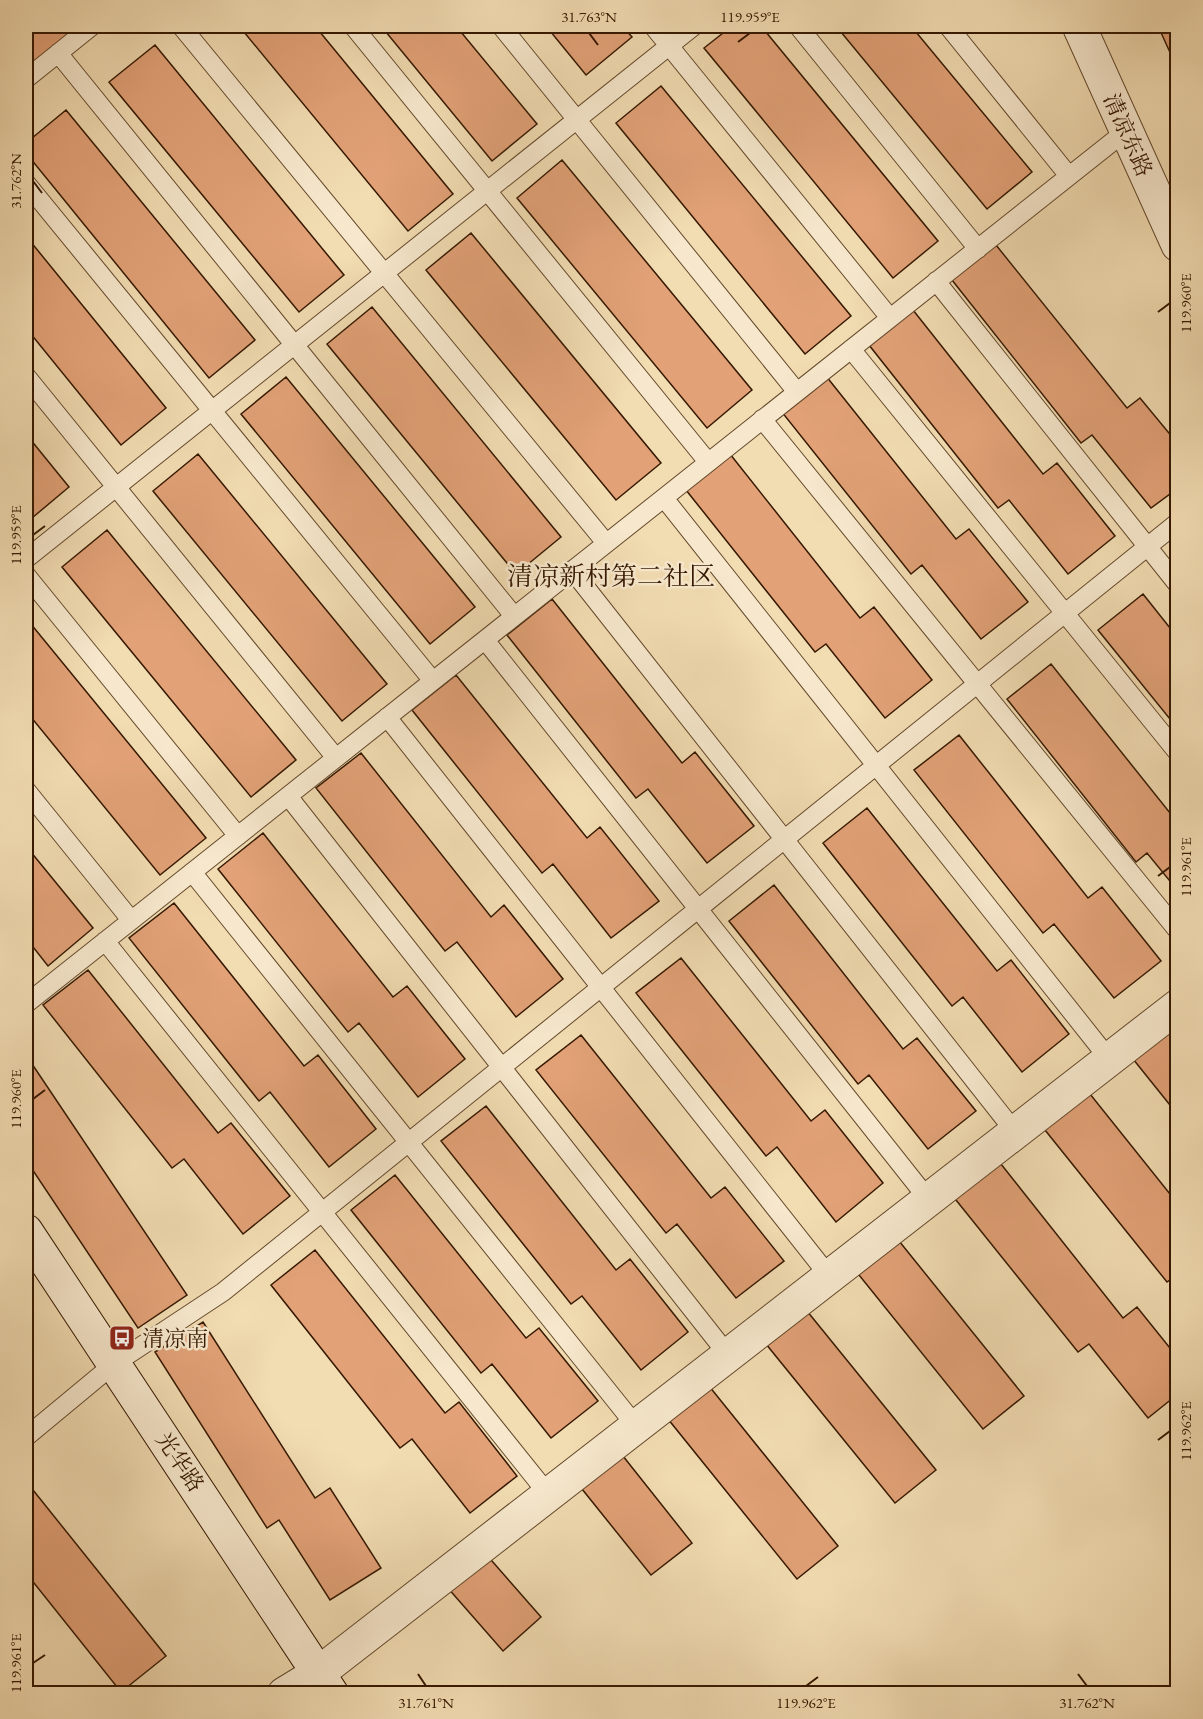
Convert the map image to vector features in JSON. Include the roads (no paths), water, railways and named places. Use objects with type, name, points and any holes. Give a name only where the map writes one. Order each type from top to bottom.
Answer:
[{"type":"street","name":"清凉东路","points":[[1079,26],[1178,245]]},
{"type":"street","points":[[284,1694],[326,1682],[548,1494],[1178,1006]]},
{"type":"street","name":"光华路","points":[[26,1231],[326,1682]]},
{"type":"lane","points":[[26,79],[92,26]]},
{"type":"lane","points":[[181,26],[606,543]]},
{"type":"lane","points":[[353,26],[708,462]]},
{"type":"lane","points":[[501,26],[797,392]]},
{"type":"lane","points":[[653,26],[890,318]]},
{"type":"lane","points":[[26,559],[694,26]]},
{"type":"lane","points":[[798,26],[978,249]]},
{"type":"lane","points":[[948,26],[1069,176]]},
{"type":"lane","points":[[58,53],[514,616]]},
{"type":"lane","points":[[26,1004],[1126,131]]},
{"type":"lane","points":[[26,183],[433,681]]},
{"type":"lane","points":[[936,281],[1178,585]]},
{"type":"lane","points":[[851,349],[1178,753]]},
{"type":"lane","points":[[26,376],[336,758]]},
{"type":"lane","points":[[762,419],[1178,931]]},
{"type":"lane","points":[[664,498],[1109,1059]]},
{"type":"lane","points":[[26,1437],[114,1364],[223,1292],[1178,522]]},
{"type":"lane","points":[[572,570],[1015,1132]]},
{"type":"lane","points":[[26,575],[238,836]]},
{"type":"lane","points":[[485,640],[928,1199]]},
{"type":"lane","points":[[387,717],[829,1276]]},
{"type":"lane","points":[[26,790],[131,920]]},
{"type":"lane","points":[[288,796],[728,1355]]},
{"type":"lane","points":[[192,872],[636,1426]]},
{"type":"lane","points":[[105,941],[548,1494]]},
{"type":"place","name":"清凉南","points":[[122,1338]]},
{"type":"district","name":"清凉新村第二社区","points":[[611,576]]}]
